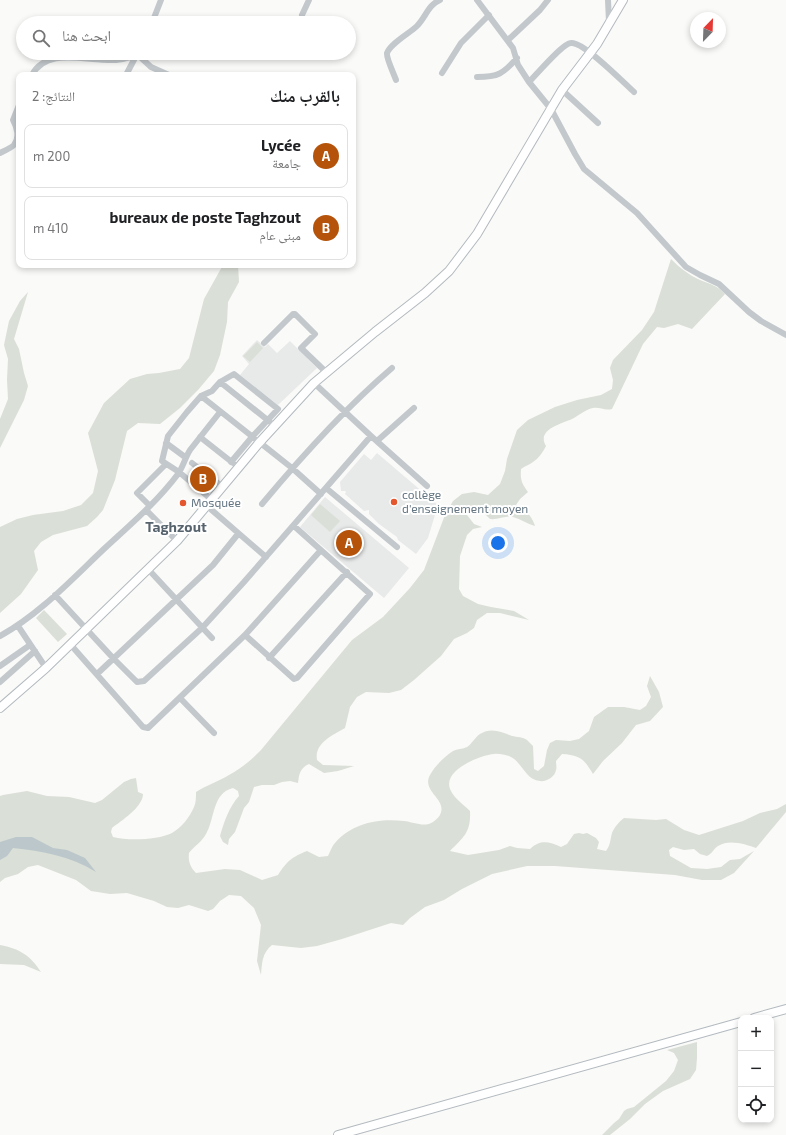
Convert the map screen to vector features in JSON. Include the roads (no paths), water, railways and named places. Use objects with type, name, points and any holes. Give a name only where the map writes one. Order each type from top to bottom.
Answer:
[{"type":"main road","points":[[0,708],[46,668],[177,541],[259,443],[314,383],[425,293],[459,260],[477,234],[562,90],[591,52],[623,0]]},
{"type":"main road","points":[[765,1015],[786,1009]]},
{"type":"main road","points":[[338,1135],[738,1023]]},
{"type":"street","points":[[155,16],[161,0]]},
{"type":"street","points":[[302,15],[309,0]]},
{"type":"street","points":[[396,80],[387,58],[387,54],[394,44],[418,25],[435,2],[440,0]]},
{"type":"street","points":[[477,0],[508,40],[513,48],[518,65],[529,82],[551,109],[584,169],[638,213],[686,267],[696,274],[720,284],[749,312],[761,321],[786,335]]},
{"type":"street","points":[[508,40],[540,10],[548,0]]},
{"type":"street","points":[[608,0],[609,22]]},
{"type":"street","points":[[442,73],[461,43],[489,15]]},
{"type":"street","points":[[529,82],[568,44],[572,42],[591,52],[634,92]]},
{"type":"street","points":[[477,77],[498,75],[506,70],[517,58]]},
{"type":"street","points":[[35,72],[42,64],[50,60]]},
{"type":"street","points":[[128,72],[135,60]]},
{"type":"street","points":[[144,60],[151,66],[164,72]]},
{"type":"street","points":[[562,90],[598,124]]},
{"type":"street","points":[[16,112],[13,120],[16,125]]},
{"type":"street","points":[[0,153],[13,146],[16,142]]},
{"type":"street","points":[[264,343],[293,314],[295,314],[315,334],[301,348],[326,372]]},
{"type":"street","points":[[262,504],[292,468],[345,412],[392,368]]},
{"type":"street","points":[[212,500],[179,472],[162,461],[168,436],[201,396],[212,391],[220,382],[234,374],[278,409],[231,462]]},
{"type":"street","points":[[220,382],[275,426]]},
{"type":"street","points":[[314,383],[427,486]]},
{"type":"street","points":[[201,396],[292,468],[320,494]]},
{"type":"street","points":[[377,441],[414,408]]},
{"type":"street","points":[[0,636],[18,626],[55,595],[148,508],[179,472],[185,457],[220,412]]},
{"type":"street","points":[[55,595],[137,682],[144,681],[202,628],[294,526],[371,436]]},
{"type":"street","points":[[200,437],[239,468]]},
{"type":"street","points":[[166,443],[185,457]]},
{"type":"street","points":[[192,463],[223,487]]},
{"type":"street","points":[[166,464],[137,493],[177,541]]},
{"type":"street","points":[[326,488],[397,547]]},
{"type":"street","points":[[207,506],[266,557]]},
{"type":"street","points":[[244,635],[294,679],[297,678],[370,594],[294,526]]},
{"type":"street","points":[[97,674],[213,565],[238,534]]},
{"type":"street","points":[[70,644],[143,727],[146,728],[180,698],[244,635],[321,550]]},
{"type":"street","points":[[148,569],[212,638]]},
{"type":"street","points":[[269,658],[347,572]]},
{"type":"street","points":[[18,626],[46,668]]},
{"type":"street","points":[[0,666],[30,645]]},
{"type":"street","points":[[0,682],[35,651]]},
{"type":"street","points":[[180,698],[214,733]]},
{"type":"place","name":"bureaux de poste Taghzout","points":[[203,479]]},
{"type":"place","name":"collège d'enseignement moyen","points":[[394,502]]},
{"type":"place","name":"Mosquée","points":[[183,503]]},
{"type":"place","name":"Lycée","points":[[349,543]]},
{"type":"district","name":"Taghzout","points":[[176,527]]}]
